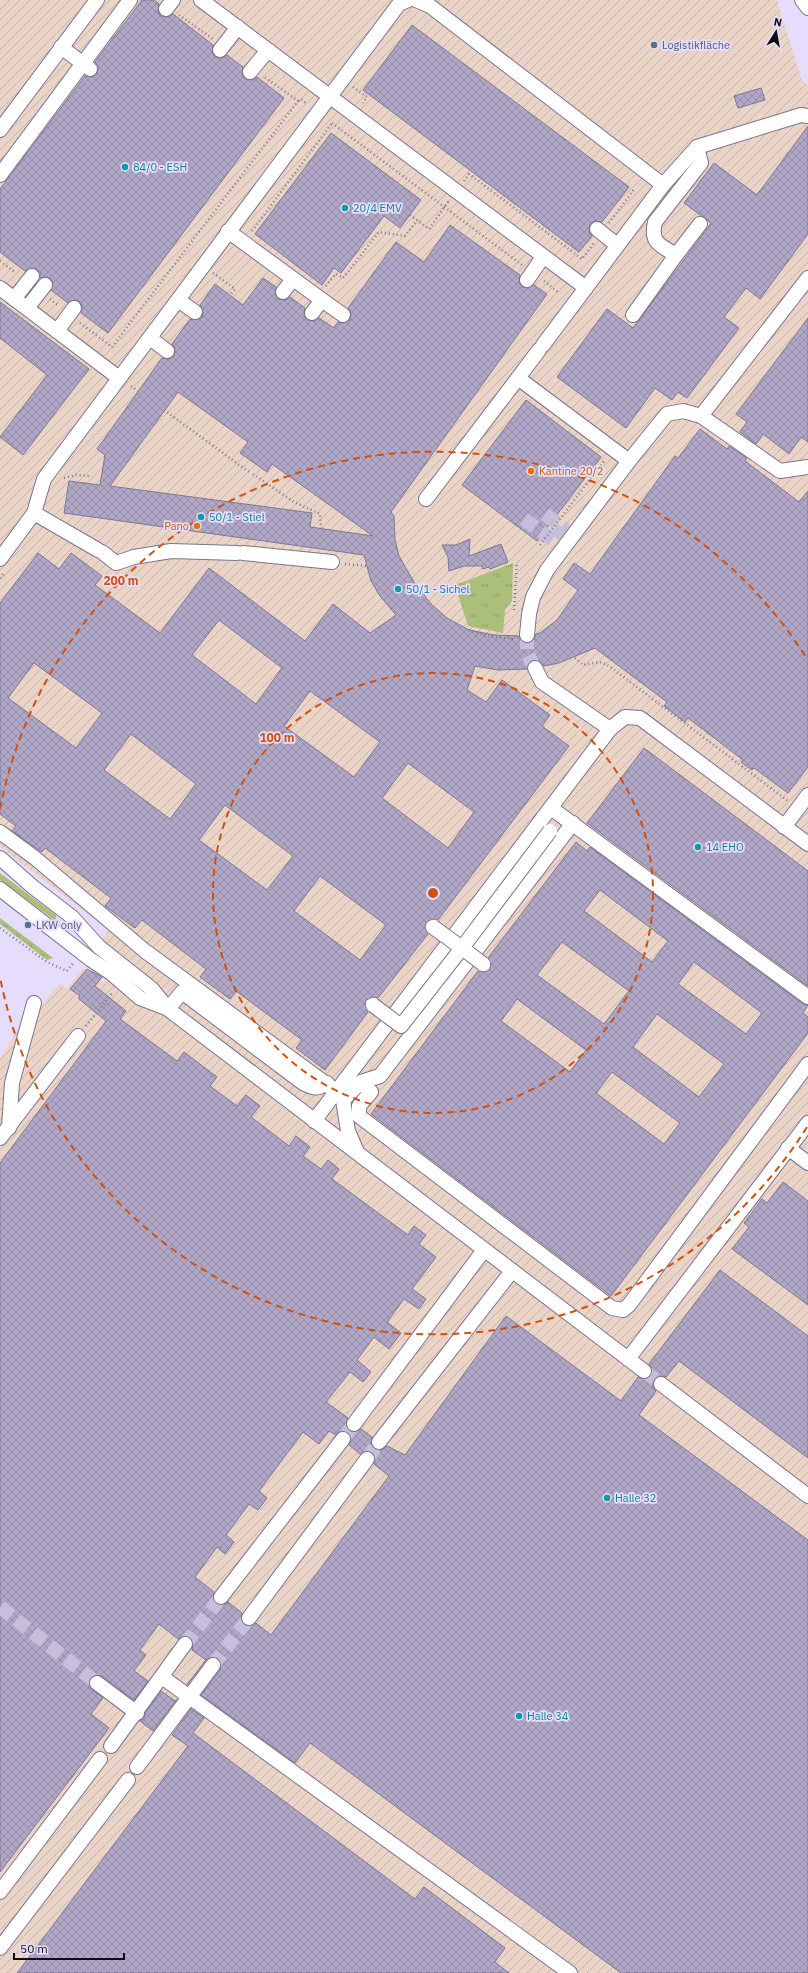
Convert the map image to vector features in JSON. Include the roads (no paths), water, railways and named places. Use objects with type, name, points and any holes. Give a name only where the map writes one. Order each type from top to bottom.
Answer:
[{"type":"street","points":[[0,130],[97,0]]},
{"type":"street","points":[[0,175],[88,64],[130,0]]},
{"type":"street","points":[[201,0],[586,288]]},
{"type":"street","points":[[0,559],[34,513],[44,479],[398,4],[408,0]]},
{"type":"street","points":[[416,0],[430,6],[663,185]]},
{"type":"street","points":[[802,0],[808,8]]},
{"type":"street","points":[[222,48],[238,27]]},
{"type":"street","points":[[61,47],[88,64]]},
{"type":"street","points":[[252,71],[268,50]]},
{"type":"street","points":[[426,499],[663,185],[697,147],[802,115],[808,116]]},
{"type":"street","points":[[676,256],[656,243],[652,234],[655,222],[701,163],[697,147]]},
{"type":"street","points":[[633,315],[700,224]]},
{"type":"street","points":[[228,231],[293,279],[323,295],[343,315]]},
{"type":"street","points":[[599,231],[617,245]]},
{"type":"street","points":[[530,276],[543,257]]},
{"type":"street","points":[[701,416],[808,278]]},
{"type":"street","points":[[14,299],[29,279]]},
{"type":"street","points":[[283,292],[293,279]]},
{"type":"street","points":[[0,288],[119,378]]},
{"type":"street","points":[[27,308],[42,289]]},
{"type":"street","points":[[312,313],[323,295]]},
{"type":"street","points":[[178,300],[195,312]]},
{"type":"street","points":[[57,331],[72,311]]},
{"type":"street","points":[[150,338],[167,351]]},
{"type":"street","points":[[518,378],[629,461]]},
{"type":"street","points":[[527,635],[529,614],[533,597],[560,546],[667,414],[683,411],[701,416],[780,471],[808,467]]},
{"type":"street","points":[[34,513],[100,551],[116,563],[134,557],[171,551],[240,553],[332,562]]},
{"type":"street","points":[[535,668],[542,682],[610,729]]},
{"type":"street","points":[[168,1009],[182,992],[311,1088],[336,1091],[380,1076],[562,815],[610,729],[625,717],[640,718],[808,844]]},
{"type":"street","points":[[784,827],[808,795]]},
{"type":"street","points":[[373,1005],[401,1026],[562,815]]},
{"type":"street","points":[[562,815],[808,997]]},
{"type":"street","points":[[314,1121],[336,1091],[562,815]]},
{"type":"street","points":[[0,832],[34,858],[145,951],[336,1091],[356,1152]]},
{"type":"street","points":[[0,858],[33,887],[72,917],[99,946],[140,998],[168,1009],[644,1371]]},
{"type":"street","points":[[0,889],[83,958],[115,967]]},
{"type":"street","points":[[433,927],[483,964]]},
{"type":"street","points":[[4,1133],[12,1083],[34,1003]]},
{"type":"street","points":[[4,1133],[78,1036]]},
{"type":"street","points":[[361,1082],[371,1092],[359,1106],[359,1116],[612,1308],[623,1310],[629,1305],[808,1064]]},
{"type":"street","points":[[628,1359],[808,1123]]},
{"type":"street","points":[[788,1148],[808,1163]]},
{"type":"street","points":[[354,1424],[484,1250]]},
{"type":"street","points":[[379,1442],[512,1271]]},
{"type":"street","points":[[661,1384],[808,1496]]},
{"type":"street","points":[[221,1597],[343,1439]]},
{"type":"street","points":[[249,1618],[367,1459]]},
{"type":"street","points":[[111,1746],[137,1713],[185,1644]]},
{"type":"street","points":[[137,1766],[190,1697],[212,1665]]},
{"type":"street","points":[[162,1677],[570,1973]]},
{"type":"street","points":[[97,1683],[137,1713]]},
{"type":"street","points":[[0,1892],[100,1759]]},
{"type":"street","points":[[0,1948],[128,1780]]},
{"type":"tunnel","points":[[545,514],[563,528],[553,541]]},
{"type":"tunnel","points":[[524,519],[557,543]]},
{"type":"tunnel","points":[[527,635],[527,653],[535,668]]},
{"type":"tunnel","points":[[644,1371],[661,1384]]},
{"type":"tunnel","points":[[343,1439],[354,1424]]},
{"type":"tunnel","points":[[367,1459],[379,1442]]},
{"type":"tunnel","points":[[185,1644],[221,1597]]},
{"type":"tunnel","points":[[0,1607],[97,1683]]},
{"type":"tunnel","points":[[213,1665],[249,1618]]},
{"type":"place","name":"Logistikfläche","points":[[654,45]]},
{"type":"place","name":"84/0 - ESH","points":[[125,167]]},
{"type":"place","name":"20/4 EMV","points":[[345,208]]},
{"type":"place","name":"Kantine 20/2","points":[[531,471]]},
{"type":"place","name":"50/1 - Stiel","points":[[201,517]]},
{"type":"place","name":"Pano","points":[[197,526]]},
{"type":"place","name":"50/1 - Sichel","points":[[398,589]]},
{"type":"place","name":"14 EHO","points":[[698,847]]},
{"type":"place","name":"LKW only","points":[[28,925]]},
{"type":"place","name":"Halle 32","points":[[607,1498]]},
{"type":"place","name":"Halle 34","points":[[519,1716]]}]
